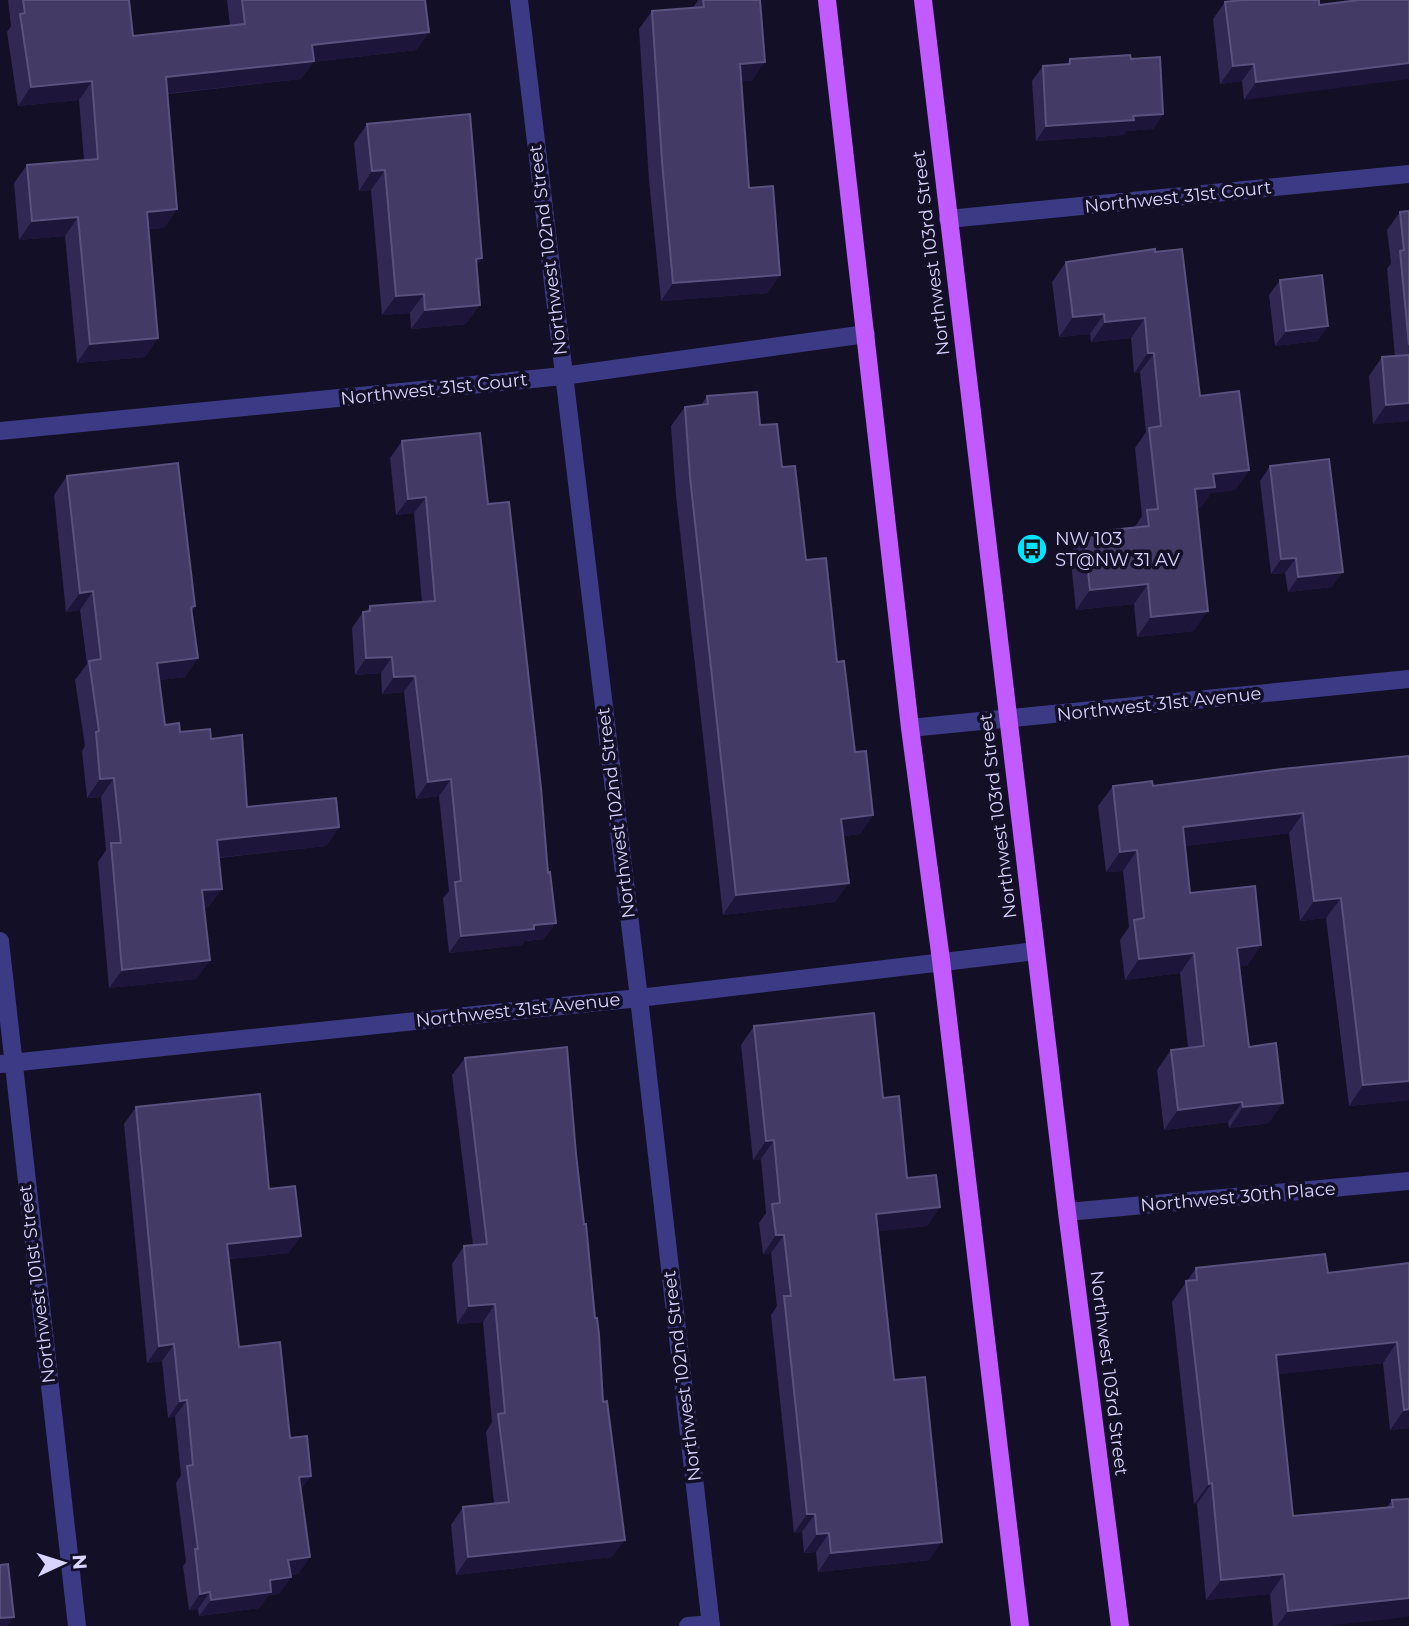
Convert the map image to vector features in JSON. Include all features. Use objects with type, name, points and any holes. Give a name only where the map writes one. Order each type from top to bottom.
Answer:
[{"type":"main road","points":[[827,0],[910,728],[941,960],[1020,1626]]},
{"type":"main road","name":"Northwest 103rd Street","points":[[923,0],[1067,1212],[1120,1626]]},
{"type":"street","name":"Northwest 102nd Street","points":[[519,0],[711,1625]]},
{"type":"street","name":"Northwest 31st Court","points":[[948,219],[1409,174]]},
{"type":"street","name":"Northwest 31st Court","points":[[0,431],[563,376],[866,334]]},
{"type":"street","name":"Northwest 31st Avenue","points":[[910,728],[1409,679]]},
{"type":"street","name":"Northwest 101st Street","points":[[0,941],[6,1064],[77,1626]]},
{"type":"street","name":"Northwest 31st Avenue","points":[[6,1064],[639,998],[941,960],[1036,951]]},
{"type":"street","name":"Northwest 30th Place","points":[[1067,1212],[1409,1181]]},
{"type":"street","points":[[688,1626],[711,1625]]},
{"type":"building","points":[[23,0],[129,0],[133,36],[245,24],[242,0],[425,0],[429,32],[312,45],[314,61],[166,77],[177,209],[147,212],[158,338],[90,344],[78,217],[32,221],[27,165],[98,159],[92,81],[31,87],[20,14],[25,13]]},
{"type":"building","points":[[703,0],[760,0],[765,62],[740,64],[749,188],[773,186],[780,275],[673,283],[652,11],[704,7]]},
{"type":"building","points":[[1319,0],[1319,5],[1359,0],[1409,0],[1409,63],[1256,82],[1254,64],[1233,66],[1225,2]]},
{"type":"building","points":[[1130,55],[1131,59],[1160,57],[1163,114],[1133,116],[1134,120],[1046,126],[1043,66],[1070,64],[1070,59]]},
{"type":"building","points":[[470,114],[482,258],[476,259],[480,305],[425,310],[424,294],[396,296],[385,170],[372,171],[367,124]]},
{"type":"building","points":[[1409,211],[1409,345],[1400,251],[1404,250],[1400,212]]},
{"type":"building","points":[[1155,249],[1155,252],[1182,249],[1200,396],[1239,391],[1249,470],[1213,474],[1215,487],[1195,489],[1208,611],[1151,617],[1148,584],[1090,590],[1084,533],[1149,526],[1147,510],[1158,509],[1149,428],[1161,426],[1154,353],[1148,353],[1145,318],[1105,322],[1104,314],[1073,317],[1066,262]]},
{"type":"building","points":[[1322,275],[1328,326],[1286,331],[1280,280]]},
{"type":"building","points":[[1409,355],[1409,403],[1386,405],[1382,357]]},
{"type":"building","points":[[757,392],[760,425],[777,424],[782,467],[795,466],[806,560],[826,558],[837,662],[844,661],[855,752],[866,751],[873,815],[841,819],[849,883],[736,895],[690,477],[685,407],[708,404],[707,396]]},
{"type":"building","points":[[480,433],[488,504],[509,502],[548,873],[550,872],[556,923],[534,925],[534,929],[461,936],[455,882],[461,881],[451,779],[428,782],[415,676],[394,677],[392,657],[366,658],[363,612],[370,611],[370,606],[435,601],[426,497],[408,499],[402,441]]},
{"type":"building","points":[[1329,459],[1343,572],[1298,577],[1296,558],[1281,559],[1270,466]]},
{"type":"building","points":[[178,463],[195,606],[191,607],[198,658],[157,663],[165,725],[179,723],[180,732],[210,729],[211,739],[242,735],[247,807],[336,798],[339,827],[217,840],[222,889],[202,890],[210,960],[122,970],[111,843],[121,843],[114,778],[100,779],[96,732],[99,731],[89,661],[101,659],[93,591],[80,593],[67,476]]},
{"type":"building","points":[[1409,756],[1409,1081],[1363,1085],[1341,898],[1314,901],[1303,813],[1183,827],[1190,893],[1255,886],[1261,945],[1237,948],[1249,1047],[1276,1043],[1283,1103],[1243,1107],[1242,1102],[1178,1110],[1171,1050],[1204,1046],[1194,953],[1139,959],[1134,920],[1144,918],[1137,850],[1120,852],[1113,786],[1152,781],[1153,786]]},
{"type":"building","points":[[874,1013],[883,1098],[899,1096],[907,1178],[936,1175],[940,1207],[876,1214],[894,1380],[925,1377],[942,1542],[831,1553],[829,1533],[817,1534],[815,1514],[807,1514],[784,1296],[791,1296],[784,1235],[776,1235],[772,1204],[780,1203],[774,1140],[766,1141],[754,1026]]},
{"type":"building","points":[[567,1047],[576,1154],[599,1334],[603,1402],[607,1401],[625,1540],[468,1557],[463,1507],[509,1502],[498,1414],[505,1413],[495,1304],[469,1306],[464,1246],[487,1244],[465,1058]]},
{"type":"building","points":[[260,1094],[269,1189],[295,1186],[301,1236],[227,1244],[239,1347],[280,1342],[290,1438],[307,1436],[311,1476],[299,1477],[310,1557],[288,1560],[291,1577],[270,1580],[271,1592],[211,1600],[210,1592],[200,1594],[195,1549],[198,1549],[187,1466],[193,1465],[187,1400],[180,1401],[174,1344],[159,1346],[136,1107]]},
{"type":"building","points":[[1325,1254],[1328,1273],[1409,1263],[1409,1409],[1404,1410],[1397,1342],[1276,1355],[1293,1516],[1393,1507],[1392,1500],[1409,1499],[1409,1598],[1288,1611],[1284,1574],[1221,1580],[1212,1483],[1209,1484],[1186,1281],[1197,1280],[1196,1268]]},
{"type":"building","points":[[8,1564],[14,1617],[0,1618],[0,1565]]},
{"type":"place","name":"NW 103 ST@NW 31 AV","points":[[1032,549]]}]
